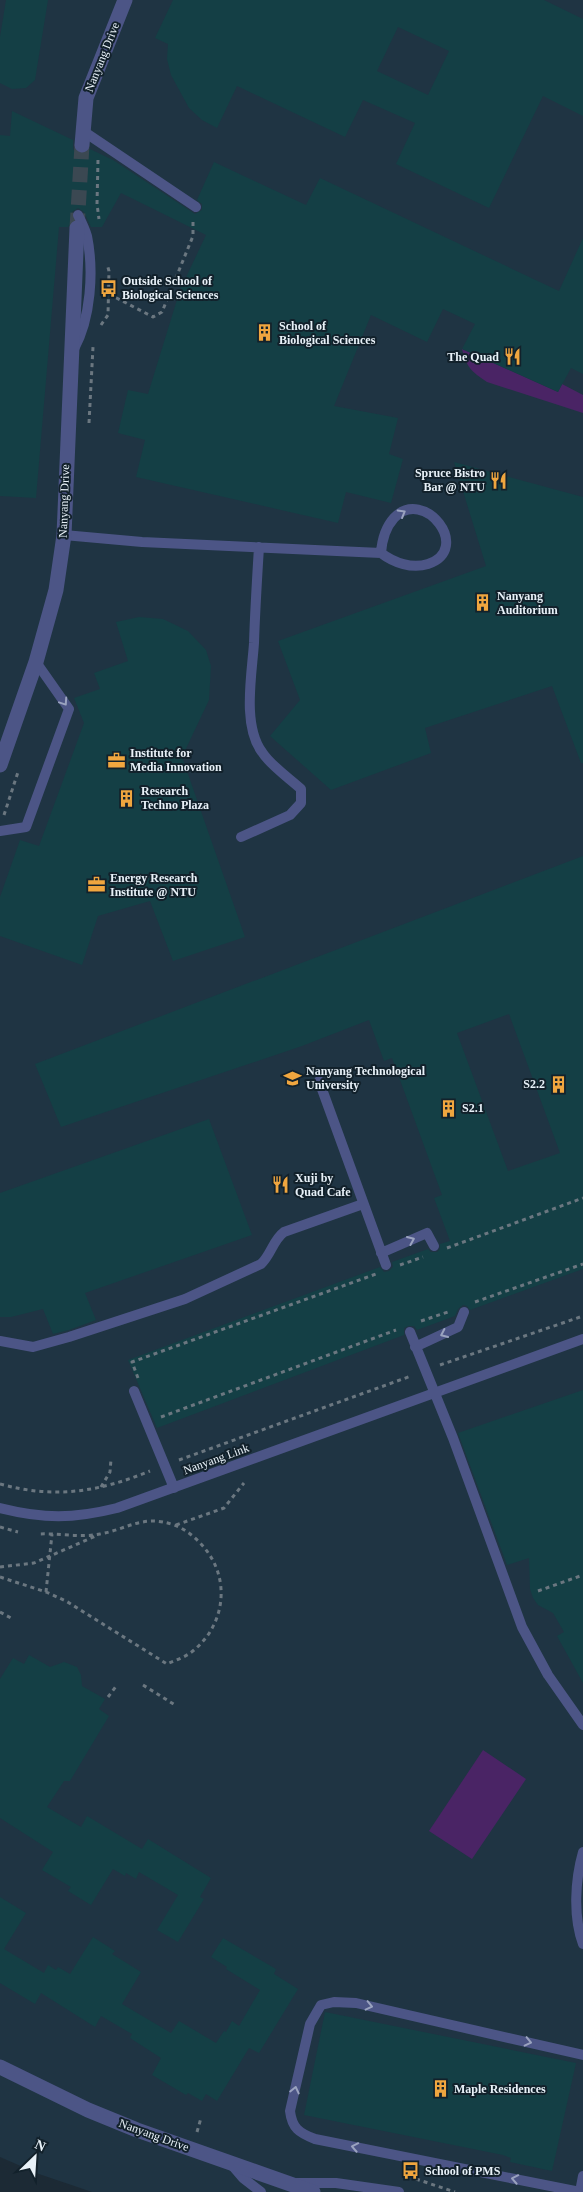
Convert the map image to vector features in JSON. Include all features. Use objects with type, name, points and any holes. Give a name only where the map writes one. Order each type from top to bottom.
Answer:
[{"type":"street","name":"Nanyang Drive","points":[[82,138],[86,98],[125,0]]},
{"type":"street","name":"Nanyang Drive","points":[[0,764],[36,662],[56,590],[64,535],[77,221]]},
{"type":"street","name":"Nanyang Drive","points":[[0,2067],[88,2110],[313,2192]]},
{"type":"lane","points":[[82,138],[196,207]]},
{"type":"lane","points":[[64,535],[142,542],[381,553],[399,563],[415,566],[428,564],[439,559],[446,551],[448,544],[439,523],[430,514],[419,509],[410,508],[397,515],[388,524],[382,540],[381,553]]},
{"type":"lane","points":[[241,837],[290,815],[301,803],[301,789],[261,752],[254,732],[250,703],[250,678],[259,547]]},
{"type":"lane","points":[[0,831],[26,827],[69,709],[36,662]]},
{"type":"lane","points":[[319,1081],[381,1252],[391,1266]]},
{"type":"lane","points":[[0,1341],[33,1347],[185,1300],[261,1264],[266,1260],[278,1236],[284,1232],[363,1204]]},
{"type":"lane","points":[[381,1252],[427,1233],[431,1251]]},
{"type":"lane","points":[[415,1347],[458,1327],[464,1312]]},
{"type":"lane","points":[[410,1332],[424,1371],[453,1438],[522,1627],[548,1675],[583,1725]]},
{"type":"lane","name":"Nanyang Link","points":[[0,1508],[42,1517],[87,1516],[117,1508],[583,1339]]},
{"type":"lane","points":[[138,1389],[164,1465],[174,1488]]},
{"type":"lane","points":[[583,1852],[577,1892],[578,1930],[583,1944]]},
{"type":"lane","points":[[583,2055],[356,2003],[334,2002],[321,2005],[310,2024],[290,2110],[291,2122],[302,2134],[315,2139],[580,2192],[583,2176]]},
{"type":"lane","points":[[230,2162],[243,2178],[261,2192]]},
{"type":"lane","points":[[289,2183],[336,2183],[399,2192]]},
{"type":"path","points":[[99,156],[106,161]]},
{"type":"path","points":[[109,294],[153,317],[162,312],[193,236],[193,220]]},
{"type":"path","points":[[445,1249],[583,1198]]},
{"type":"path","points":[[391,1266],[431,1251]]},
{"type":"path","points":[[471,1304],[583,1264]]},
{"type":"path","points":[[138,1389],[132,1362],[378,1273]]},
{"type":"path","points":[[417,1323],[452,1310]]},
{"type":"path","points":[[0,1484],[28,1491],[62,1493],[100,1488],[129,1480],[164,1465],[424,1371],[583,1316]]},
{"type":"path","points":[[155,1420],[399,1330]]},
{"type":"path","points":[[100,1488],[110,1472],[111,1459]]},
{"type":"path","points":[[175,1525],[224,1508],[244,1483]]},
{"type":"path","points":[[0,1567],[34,1563],[100,1534],[146,1520],[175,1525],[200,1542],[217,1567],[222,1596],[216,1622],[208,1634],[193,1651],[167,1664],[76,1607],[46,1592],[0,1577]]},
{"type":"path","points":[[0,1527],[18,1532]]},
{"type":"path","points":[[38,1534],[100,1534]]},
{"type":"path","points":[[46,1592],[52,1534]]},
{"type":"path","points":[[538,1591],[583,1575]]},
{"type":"path","points":[[0,1612],[11,1618]]},
{"type":"path","points":[[108,1697],[117,1685]]},
{"type":"path","points":[[143,1685],[175,1705]]},
{"type":"path","points":[[197,2133],[201,2118]]},
{"type":"path","points":[[416,2179],[455,2192]]},
{"type":"shaded area","name":"Nanyang Technological University","points":[[0,0],[583,0],[583,2192],[92,2192],[39,2174],[0,2157]]},
{"type":"shaded area","points":[[462,349],[558,392],[562,384],[583,395],[583,413],[487,382],[470,368]]},
{"type":"shaded area","points":[[483,1750],[526,1779],[472,1859],[429,1831]]},
{"type":"building","points":[[6,0],[48,0],[35,80],[26,88],[12,89],[0,83],[0,37]]},
{"type":"building","points":[[173,0],[544,0],[583,19],[583,116],[543,96],[489,208],[396,164],[415,123],[363,100],[345,137],[237,86],[217,128],[202,120],[189,108],[171,75],[167,59],[168,44],[155,38]],"holes":[[[398,27],[449,51],[428,95],[377,71]]]},
{"type":"building","name":"School of Biological Sciences","points":[[12,111],[73,140],[73,149],[77,153],[86,154],[90,149],[113,160],[195,214],[202,210],[202,204],[197,200],[214,162],[306,205],[320,178],[559,291],[583,238],[583,374],[571,368],[558,392],[462,349],[475,324],[443,309],[427,342],[371,315],[334,406],[398,418],[389,454],[403,459],[391,503],[346,492],[338,523],[136,477],[145,440],[118,433],[128,390],[148,394],[180,290],[206,235],[121,193],[102,227],[91,227],[84,212],[78,208],[72,212],[73,220],[68,227],[59,227],[36,498],[0,496],[0,135],[10,136]]},
{"type":"building","name":"Nanyang Auditorium","points":[[454,462],[583,497],[583,763],[581,763],[552,686],[425,728],[431,753],[331,790],[270,736],[300,700],[278,641],[486,566]]},
{"type":"building","name":"Research Techno Plaza","points":[[139,617],[163,619],[188,631],[206,650],[211,666],[209,700],[182,757],[245,937],[173,961],[150,901],[98,916],[82,965],[0,936],[0,897],[20,840],[39,846],[84,723],[74,698],[100,689],[94,673],[128,661],[116,622]]},
{"type":"building","points":[[583,856],[583,1269],[470,1310],[467,1306],[463,1305],[458,1309],[455,1316],[417,1330],[414,1326],[408,1326],[404,1328],[404,1335],[157,1428],[128,1360],[380,1267],[384,1272],[389,1271],[393,1267],[392,1262],[428,1249],[431,1252],[437,1252],[440,1249],[440,1244],[450,1241],[434,1198],[442,1195],[392,1058],[384,1061],[369,1020],[302,1046],[61,1127],[35,1064]],"holes":[[[509,1014],[560,1153],[508,1171],[457,1033]]]},
{"type":"building","points":[[209,1119],[252,1235],[85,1293],[96,1320],[69,1330],[53,1334],[43,1309],[11,1317],[0,1317],[0,1193]]},
{"type":"building","points":[[583,1390],[583,1683],[557,1636],[564,1632],[553,1613],[538,1605],[533,1598],[530,1589],[529,1558],[507,1565],[458,1433]]},
{"type":"building","points":[[29,1655],[50,1667],[64,1662],[77,1667],[81,1675],[82,1686],[105,1699],[99,1709],[109,1716],[70,1781],[64,1781],[47,1807],[81,1827],[87,1816],[142,1849],[148,1839],[211,1878],[200,1897],[204,1899],[178,1942],[157,1930],[178,1895],[139,1872],[136,1879],[126,1873],[125,1876],[113,1869],[91,1905],[68,1891],[71,1887],[42,1870],[53,1852],[0,1818],[0,1679],[13,1658],[24,1664]]},
{"type":"building","points":[[0,1897],[26,1913],[4,1949],[44,1973],[48,1965],[56,1970],[58,1967],[70,1974],[93,1937],[115,1951],[112,1954],[141,1972],[122,2004],[171,2033],[179,2021],[216,2043],[224,2031],[226,2032],[232,2021],[239,2026],[260,1990],[226,1969],[227,1967],[211,1957],[223,1938],[276,1969],[274,1974],[298,1989],[259,2053],[249,2048],[217,2101],[206,2094],[202,2101],[188,2093],[186,2095],[152,2075],[161,2058],[130,2038],[132,2034],[101,2016],[95,2027],[41,1993],[35,2004],[0,1983]]},
{"type":"building","name":"Maple Residences","points":[[325,2012],[576,2063],[552,2171],[510,2162],[511,2158],[503,2155],[304,2115]]},
{"type":"tunnel","points":[[77,228],[82,145]]},
{"type":"place","name":"Outside School of Biological Sciences","points":[[108,288]]},
{"type":"place","name":"School of Biological Sciences","points":[[265,333]]},
{"type":"place","name":"The Quad","points":[[513,357]]},
{"type":"place","name":"Spruce Bistro Bar @ NTU","points":[[499,480]]},
{"type":"place","name":"Nanyang Auditorium","points":[[483,603]]},
{"type":"place","name":"Institute for Media Innovation","points":[[116,760]]},
{"type":"place","name":"Research Techno Plaza","points":[[127,798]]},
{"type":"place","name":"Energy Research Institute @ NTU","points":[[96,885]]},
{"type":"place","name":"Nanyang Technological University","points":[[292,1078]]},
{"type":"place","name":"S2.2","points":[[559,1084]]},
{"type":"place","name":"S2.1","points":[[448,1108]]},
{"type":"place","name":"Xuji by Quad Cafe","points":[[281,1185]]},
{"type":"place","name":"Maple Residences","points":[[440,2089]]},
{"type":"place","name":"School of PMS","points":[[411,2171]]}]
